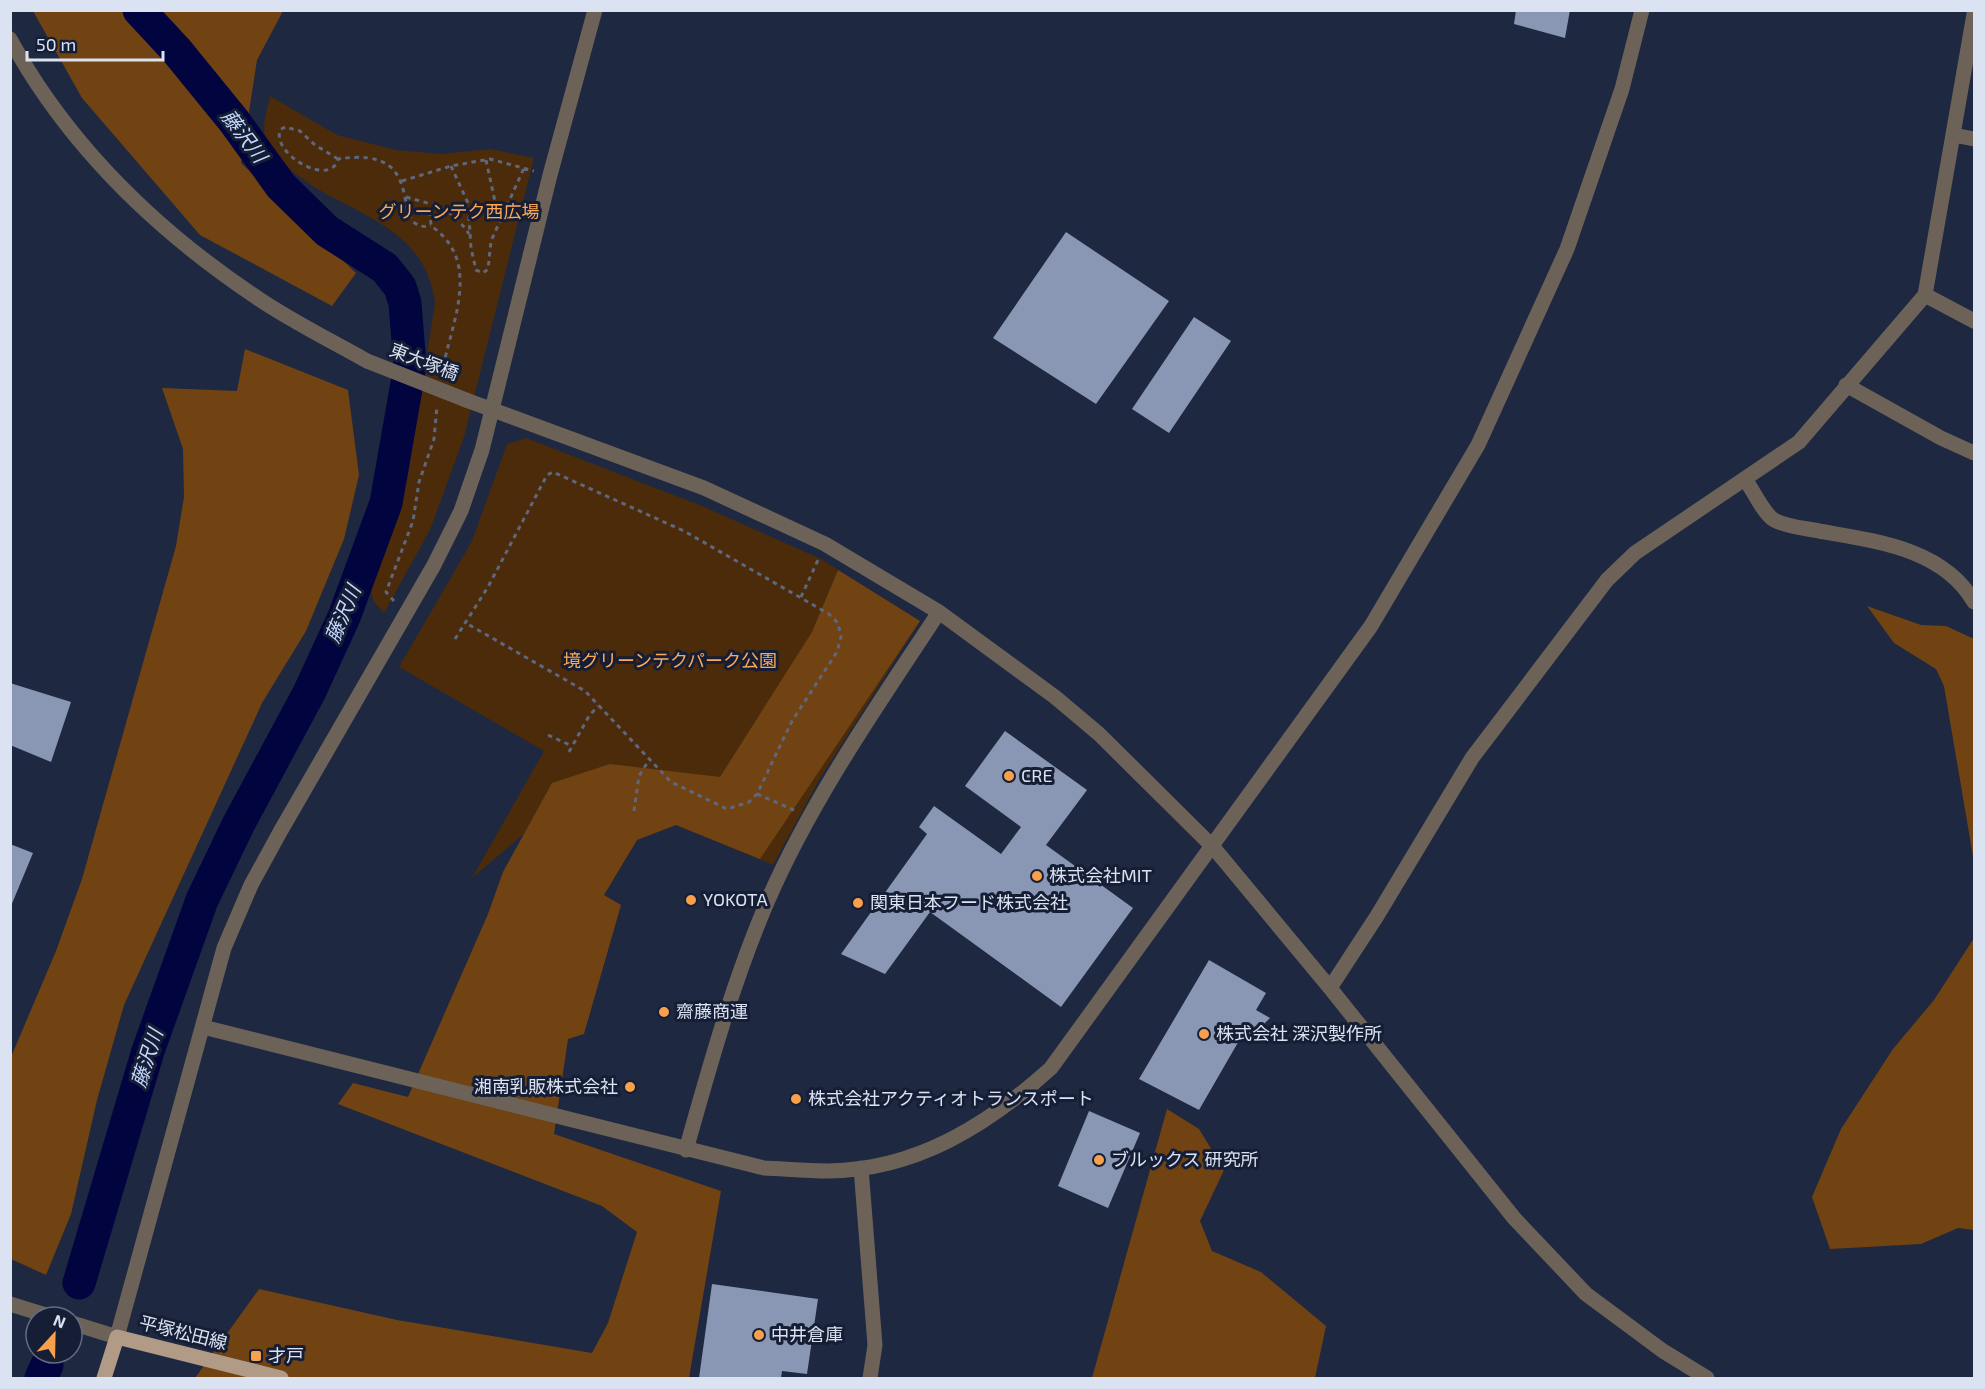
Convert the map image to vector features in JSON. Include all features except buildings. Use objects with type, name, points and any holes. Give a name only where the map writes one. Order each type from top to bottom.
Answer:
[{"type":"main road","name":"平塚松田線","points":[[104,1378],[117,1337],[281,1378]]},
{"type":"street","points":[[84,1327],[117,1337],[224,948],[251,885],[407,612],[461,511],[482,450],[584,42],[595,10]]},
{"type":"street","points":[[203,1027],[764,1168],[829,1171],[861,1168],[926,1152],[982,1124],[1016,1100],[1051,1068],[1371,626],[1478,445],[1567,249],[1622,88],[1642,10]]},
{"type":"street","points":[[1330,988],[1377,916],[1472,758],[1607,579],[1635,553],[1799,442],[1925,295],[1974,14]]},
{"type":"street","name":"東大塚橋","points":[[10,39],[64,124],[134,202],[211,265],[258,298],[367,361],[491,410],[704,488],[825,544],[939,612],[1099,734],[1213,847],[1330,988],[1514,1218],[1586,1294],[1663,1351],[1707,1378]]},
{"type":"street","points":[[1954,135],[1974,139]]},
{"type":"street","points":[[1925,295],[1974,321]]},
{"type":"street","points":[[1846,385],[1974,453]]},
{"type":"street","points":[[1745,479],[1773,519],[1794,526],[1892,544],[1917,553],[1964,583],[1974,602]]},
{"type":"street","points":[[686,1150],[721,1023],[768,900],[824,790],[939,612]]},
{"type":"street","points":[[861,1168],[875,1345],[870,1378]]},
{"type":"path","points":[[339,159],[334,169],[329,171],[312,168],[295,160],[282,145],[279,139],[280,130],[285,127],[300,131],[315,145],[339,159],[378,158],[393,167],[402,182],[407,213],[413,221],[425,227],[431,226]]},
{"type":"path","points":[[402,182],[451,166],[486,160],[524,168],[491,241],[488,269],[483,273],[476,270],[470,236],[468,203],[451,166]]},
{"type":"path","points":[[486,160],[499,221]]},
{"type":"path","points":[[406,197],[436,204],[458,219],[470,236]]},
{"type":"path","points":[[436,204],[430,213],[431,226],[447,240],[462,282],[442,377]]},
{"type":"path","points":[[407,612],[386,592],[413,521],[419,482],[434,439],[438,398]]},
{"type":"path","points":[[455,639],[464,622],[488,587],[548,475],[553,472],[684,531],[801,598],[838,623],[841,638],[837,652],[792,721],[757,794],[749,802],[727,808],[671,782],[585,691],[464,622]]},
{"type":"path","points":[[801,598],[825,544]]},
{"type":"path","points":[[569,752],[589,716],[598,706]]},
{"type":"path","points":[[548,735],[572,746]]},
{"type":"path","points":[[634,811],[639,776],[649,760]]},
{"type":"path","points":[[757,794],[809,816]]},
{"type":"green space","name":"グリーンテク西広場","points":[[270,96],[337,135],[396,150],[441,154],[490,149],[534,158],[464,437],[430,530],[384,613],[374,602],[371,591],[408,475],[435,303],[427,274],[414,252],[396,234],[304,180],[271,150],[264,130]]},
{"type":"green space","name":"境グリーンテクパーク公園","points":[[526,438],[702,506],[821,559],[920,621],[819,780],[773,865],[654,816],[582,800],[520,837],[472,878],[544,751],[399,667],[472,541],[507,444]]},
{"type":"shaded area","points":[[33,11],[283,11],[257,60],[241,163],[356,273],[332,306],[200,235],[82,98]]},
{"type":"shaded area","points":[[245,349],[348,390],[359,475],[344,539],[306,631],[262,703],[124,1005],[97,1100],[71,1214],[46,1275],[11,1259],[11,1057],[56,951],[82,879],[176,546],[184,497],[183,449],[162,388],[237,391]]},
{"type":"shaded area","points":[[838,570],[920,621],[760,859],[676,825],[637,840],[604,895],[621,905],[584,1034],[568,1039],[554,1134],[721,1191],[689,1378],[195,1378],[259,1289],[397,1320],[592,1353],[608,1323],[637,1232],[602,1206],[338,1104],[353,1083],[408,1097],[488,914],[503,872],[552,783],[610,764],[720,777],[812,632]]},
{"type":"shaded area","points":[[1867,606],[1921,625],[1946,626],[1974,639],[1974,862],[1944,686],[1936,669],[1894,643]]},
{"type":"shaded area","points":[[1974,938],[1974,1230],[1958,1228],[1921,1244],[1830,1249],[1812,1197],[1841,1129],[1893,1049],[1934,1000]]},
{"type":"shaded area","points":[[1167,1109],[1199,1129],[1224,1170],[1200,1221],[1212,1251],[1261,1272],[1326,1326],[1315,1378],[1092,1378]]},
{"type":"waterway","name":"藤沢川","points":[[79,1283],[148,1051],[202,900],[239,823],[309,693],[344,617],[386,503],[410,366],[405,303],[400,287],[385,268],[327,231],[281,186],[234,121],[177,51],[139,10]]},
{"type":"waterway","name":"藤沢川","points":[[41,1378],[47,1365]]},
{"type":"place","name":"CRE","points":[[1009,776]]},
{"type":"place","name":"株式会社MIT","points":[[1037,876]]},
{"type":"place","name":"YOKOTA","points":[[691,900]]},
{"type":"place","name":"関東日本フード株式会社","points":[[858,903]]},
{"type":"place","name":"齋藤商運","points":[[664,1012]]},
{"type":"place","name":"株式会社 深沢製作所","points":[[1204,1034]]},
{"type":"place","name":"湘南乳販株式会社","points":[[630,1087]]},
{"type":"place","name":"株式会社アクティオトランスポート","points":[[796,1099]]},
{"type":"place","name":"ブルックス 研究所","points":[[1099,1160]]},
{"type":"place","name":"中井倉庫","points":[[759,1335]]},
{"type":"place","name":"才戸","points":[[256,1356]]}]
